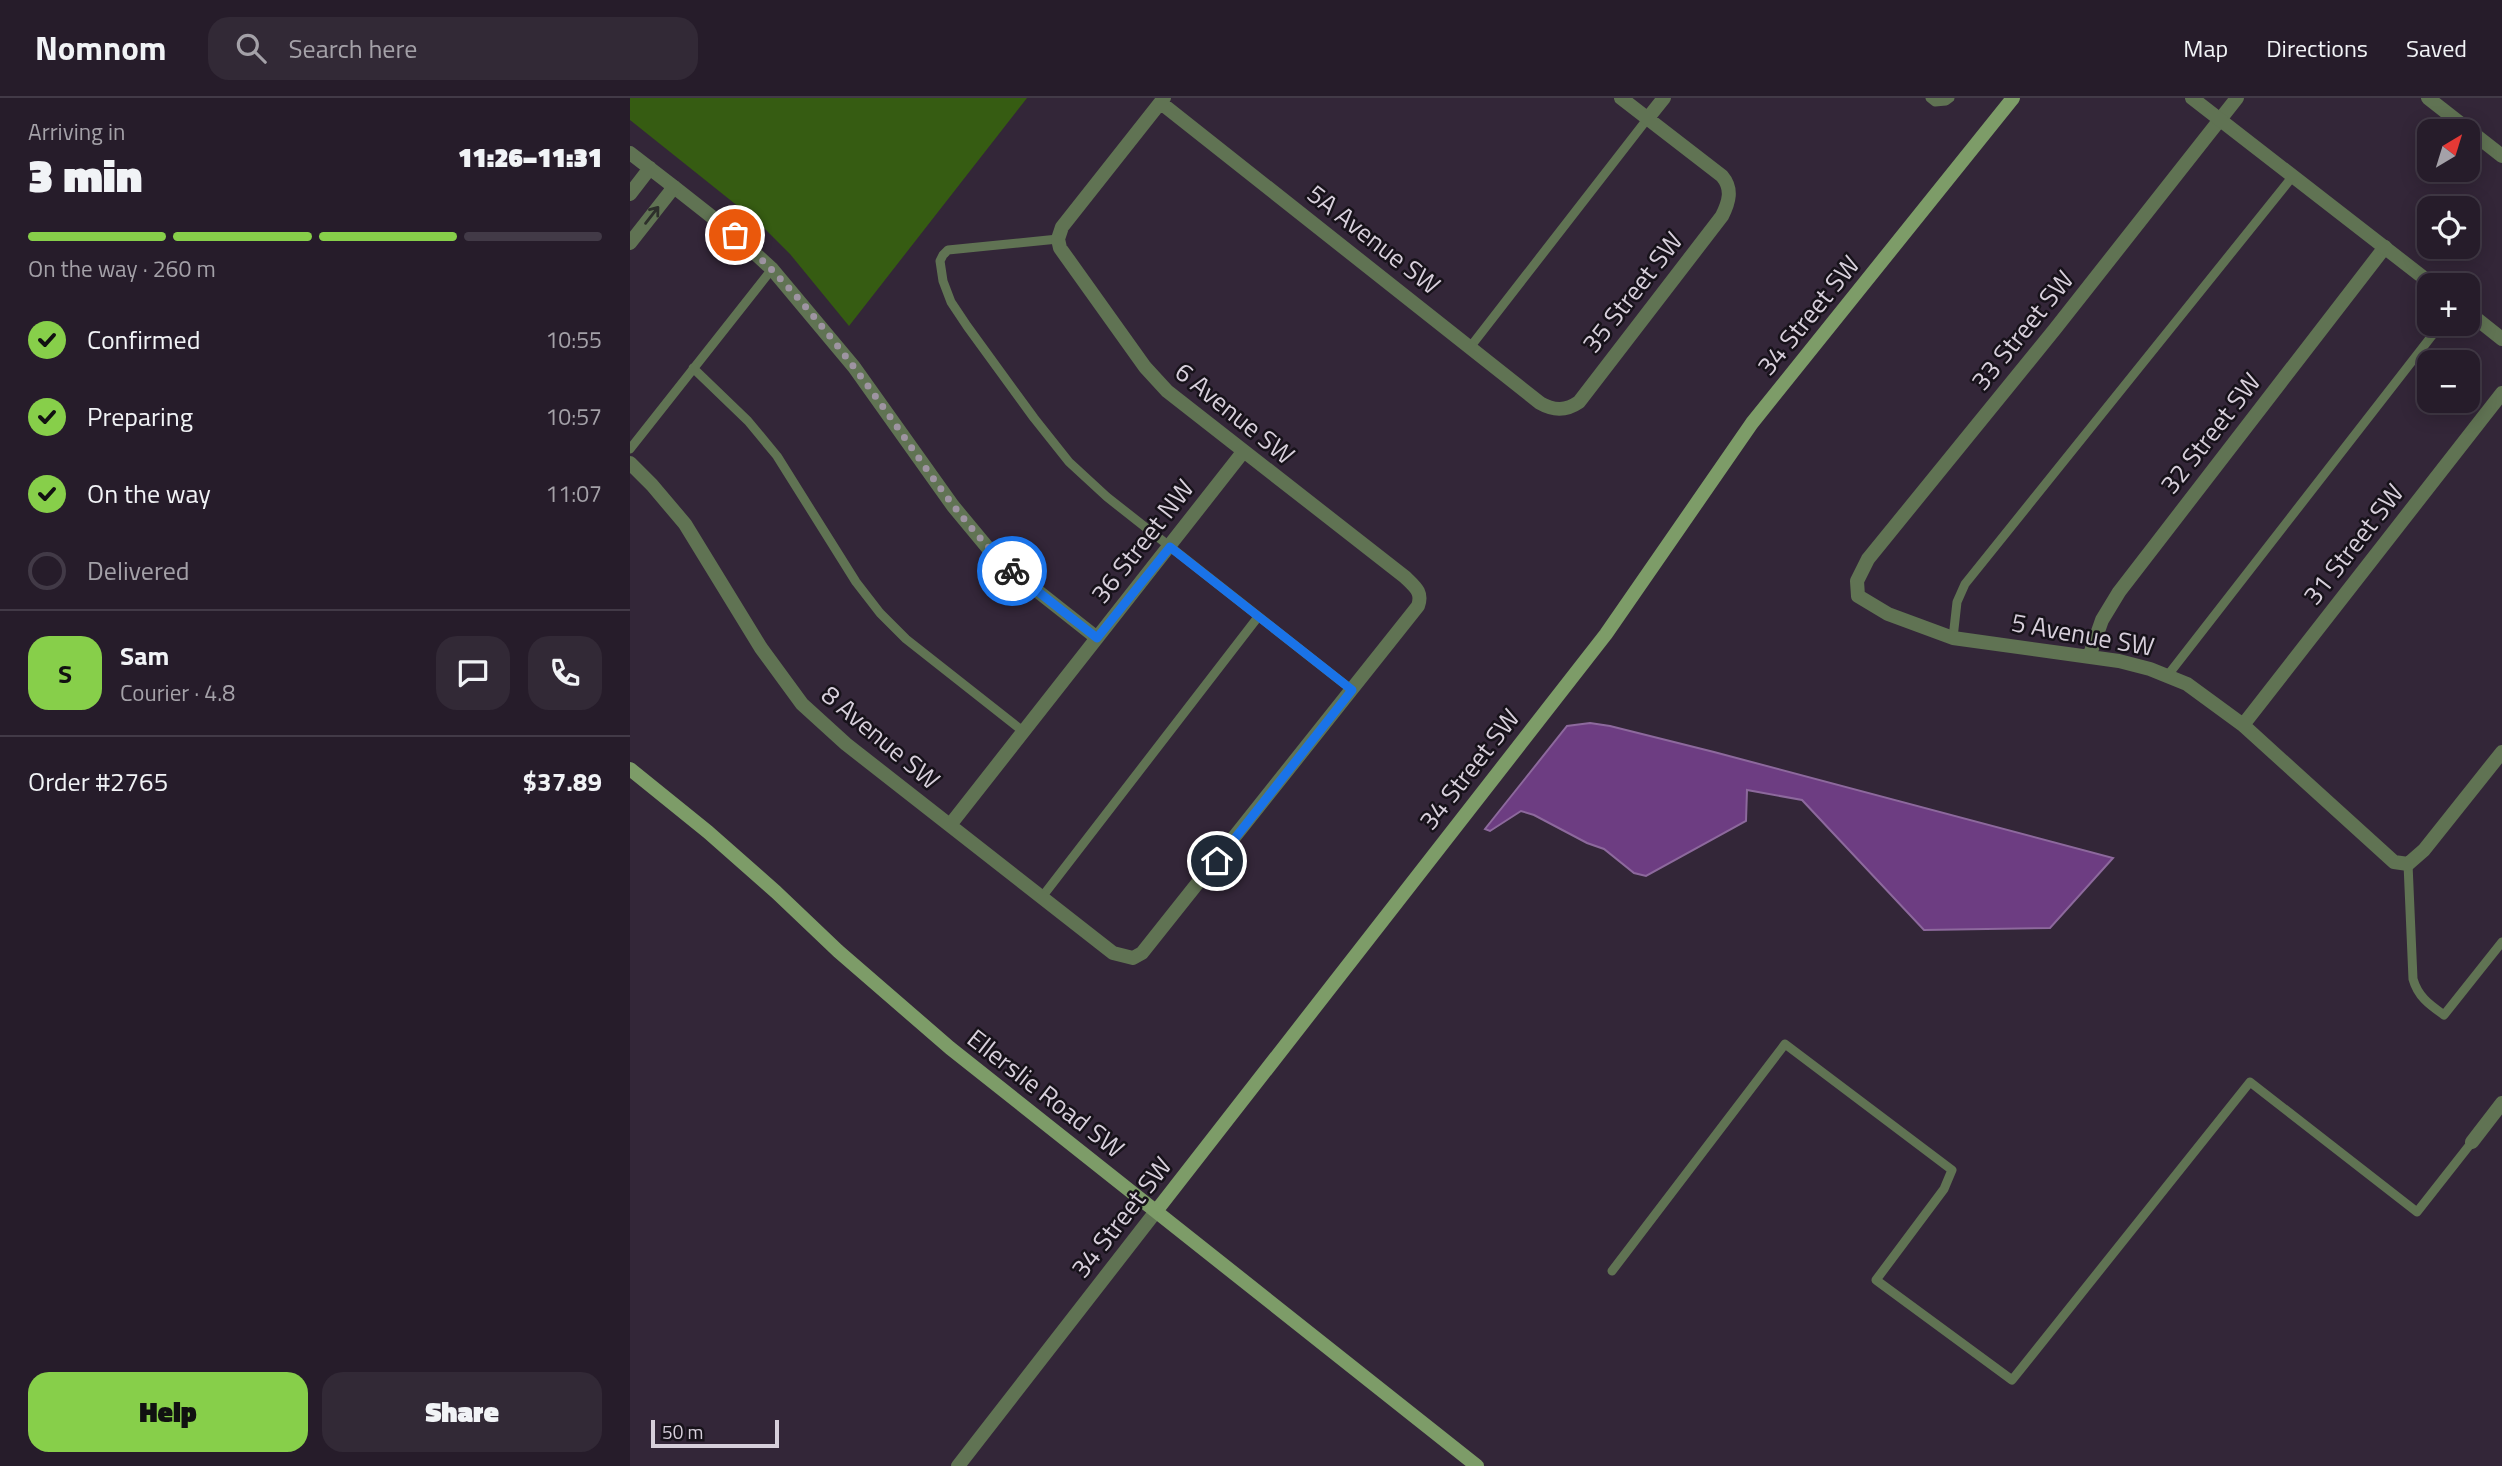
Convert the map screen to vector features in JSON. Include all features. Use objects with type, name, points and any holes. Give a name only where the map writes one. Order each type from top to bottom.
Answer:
[{"type":"main road","name":"34 Street SW","points":[[1157,1210],[1612,626],[1752,424],[2013,98]]},
{"type":"main road","name":"Ellerslie Road SW","points":[[630,769],[708,832],[838,951],[950,1048],[1478,1466]]},
{"type":"street","points":[[1621,98],[1648,118],[1664,98]]},
{"type":"street","points":[[2192,98],[2418,273]]},
{"type":"street","name":"33 Street SW","points":[[1858,596],[1857,582],[1868,559],[2055,329],[2237,98]]},
{"type":"street","points":[[2428,98],[2502,156]]},
{"type":"street","points":[[1058,240],[1062,227],[1162,100]]},
{"type":"street","name":"5A Avenue SW","points":[[1162,100],[1540,403],[1558,409]]},
{"type":"street","name":"35 Street SW","points":[[1558,409],[1571,408],[1579,401],[1721,216],[1729,200],[1730,190],[1722,176],[1648,118]]},
{"type":"street","points":[[630,153],[735,235],[772,269],[854,367],[975,534],[1012,571],[1097,638]]},
{"type":"street","points":[[630,194],[650,168]]},
{"type":"street","points":[[630,243],[674,187]]},
{"type":"street","name":"6 Avenue SW","points":[[1058,240],[1063,253],[1153,378],[1180,403],[1419,591],[1421,598],[1418,606],[1352,690]]},
{"type":"street","name":"32 Street SW","points":[[2089,657],[2102,620],[2119,592],[2385,247]]},
{"type":"street","points":[[2480,321],[2502,338]]},
{"type":"street","name":"31 Street SW","points":[[2243,724],[2502,393]]},
{"type":"street","name":"36 Street NW","points":[[950,825],[1243,452]]},
{"type":"street","name":"8 Avenue SW","points":[[630,463],[685,524],[761,648],[802,704],[846,744],[1113,953],[1133,958],[1149,947],[1352,690]]},
{"type":"street","name":"5 Avenue SW","points":[[1858,596],[1888,614],[1953,638],[2119,661],[2168,675],[2209,698],[2243,724],[2394,862],[2408,864]]},
{"type":"street","points":[[2408,864],[2424,850],[2502,752]]},
{"type":"street","points":[[2472,1142],[2502,1103]]},
{"type":"street","name":"34 Street SW","points":[[958,1466],[1157,1210]]},
{"type":"lane","points":[[1930,98],[1935,102],[1946,102],[1950,98]]},
{"type":"lane","points":[[1471,346],[1648,118]]},
{"type":"lane","points":[[1953,638],[1957,602],[1965,584],[2293,176]]},
{"type":"lane","points":[[1058,240],[948,250],[940,261],[943,281],[951,302],[1069,462],[1107,497],[1352,690]]},
{"type":"lane","points":[[630,449],[772,269]]},
{"type":"lane","points":[[2168,675],[2432,336]]},
{"type":"lane","points":[[693,368],[748,421],[777,456],[856,582],[880,614],[906,639],[1024,732]]},
{"type":"lane","points":[[1042,897],[1258,617]]},
{"type":"lane","points":[[2408,864],[2413,979],[2424,1001],[2444,1015],[2502,942]]},
{"type":"lane","points":[[1612,1272],[1785,1044],[1952,1170],[1944,1189],[1876,1280],[2012,1380],[2250,1082],[2417,1212],[2472,1142]]},
{"type":"green space","points":[[630,98],[1027,98],[849,326],[790,254],[759,223],[630,120]]},
{"type":"shaded area","points":[[1590,723],[1714,752],[2113,858],[2050,928],[1924,930],[1802,800],[1747,790],[1746,821],[1646,876],[1634,873],[1604,849],[1521,811],[1490,831],[1485,829],[1567,726]]},
{"type":"way so far","points":[[735,235],[772,269],[842,352],[953,506],[987,547],[1012,571]]},
{"type":"route","points":[[1012,571],[1097,638],[1170,547],[1352,690],[1217,861]]}]
